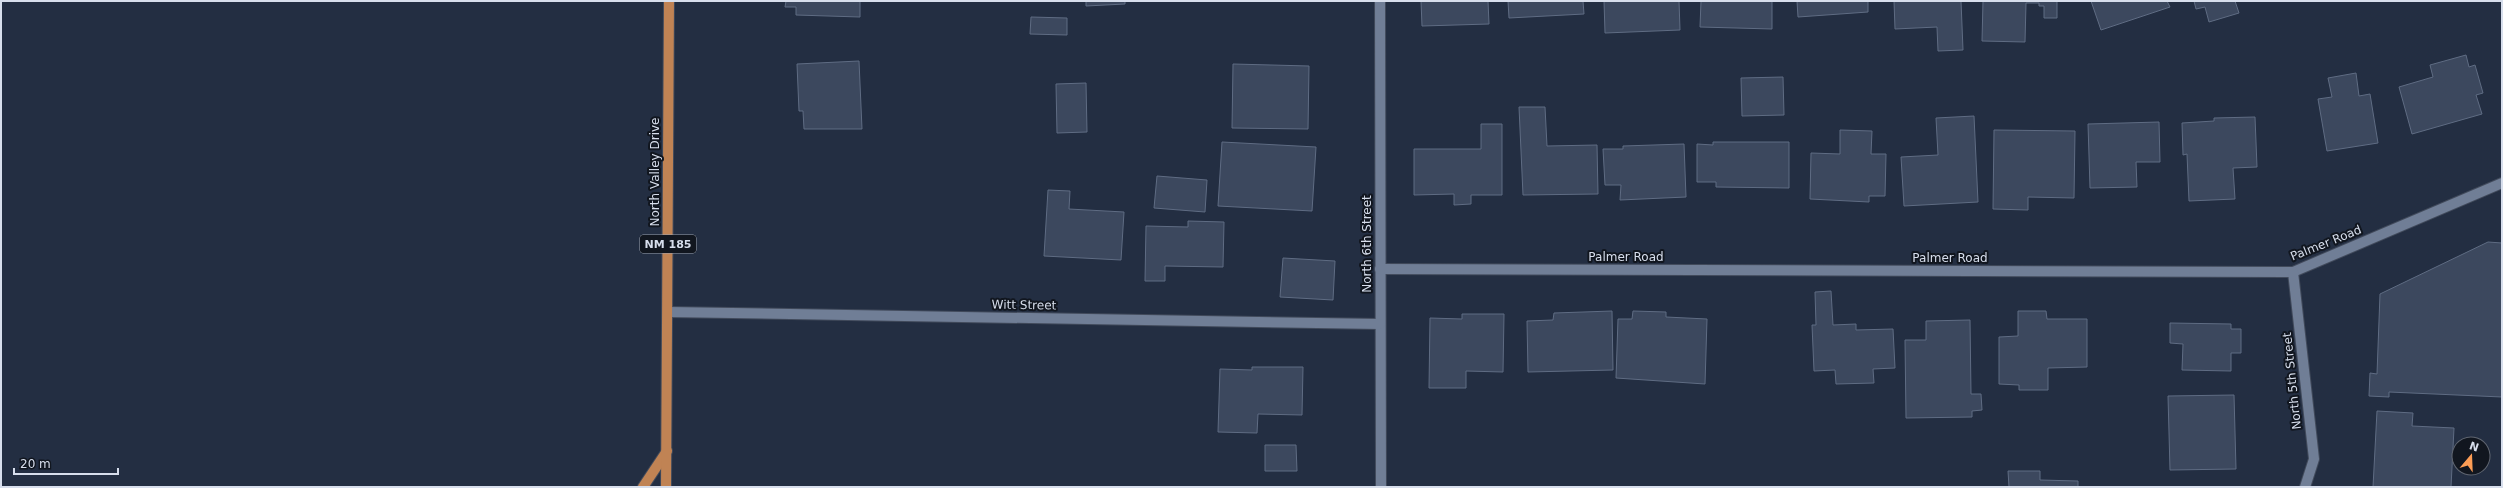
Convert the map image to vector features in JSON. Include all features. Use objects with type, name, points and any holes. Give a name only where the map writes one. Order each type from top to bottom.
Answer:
[{"type":"main road","name":"North Valley Drive","points":[[666,487],[669,1]]},
{"type":"main road","points":[[644,487],[667,451]]},
{"type":"street","name":"North 6th Street","points":[[1380,1],[1381,487]]},
{"type":"street","name":"Palmer Road","points":[[1380,269],[2292,272],[2502,183]]},
{"type":"street","name":"North 5th Street","points":[[2292,272],[2314,459],[2305,487]]},
{"type":"street","name":"Witt Street","points":[[668,312],[1380,324]]},
{"type":"building","points":[[786,1],[860,1],[860,17],[796,15],[796,7],[785,7]]},
{"type":"building","points":[[1086,1],[1125,1],[1125,4],[1086,6]]},
{"type":"building","points":[[1421,1],[1488,1],[1489,24],[1422,26]]},
{"type":"building","points":[[1508,1],[1583,1],[1584,14],[1509,18]]},
{"type":"building","points":[[1604,1],[1679,1],[1680,30],[1605,33]]},
{"type":"building","points":[[1701,1],[1772,1],[1772,29],[1700,27]]},
{"type":"building","points":[[1797,1],[1868,1],[1868,12],[1798,17]]},
{"type":"building","points":[[1894,1],[1961,1],[1963,50],[1938,51],[1937,27],[1895,29]]},
{"type":"building","points":[[1983,1],[2057,1],[2057,18],[2044,18],[2044,6],[2039,6],[2039,3],[2026,3],[2025,42],[1982,41]]},
{"type":"building","points":[[2091,1],[2167,1],[2170,7],[2101,30]]},
{"type":"building","points":[[2194,1],[2235,1],[2239,13],[2209,22],[2205,7],[2196,9]]},
{"type":"building","points":[[1031,17],[1067,18],[1067,35],[1030,34]]},
{"type":"building","points":[[2466,55],[2469,67],[2475,65],[2483,93],[2476,95],[2482,114],[2412,134],[2399,87],[2433,77],[2430,65]]},
{"type":"building","points":[[859,61],[862,129],[804,129],[803,111],[799,111],[797,64]]},
{"type":"building","points":[[1233,64],[1309,66],[1308,129],[1232,128]]},
{"type":"building","points":[[2356,73],[2359,96],[2370,94],[2378,143],[2327,151],[2318,99],[2332,97],[2328,78]]},
{"type":"building","points":[[1783,77],[1784,115],[1742,116],[1741,78]]},
{"type":"building","points":[[1086,83],[1087,132],[1057,133],[1056,84]]},
{"type":"building","points":[[1519,107],[1545,107],[1547,146],[1597,145],[1598,194],[1523,195]]},
{"type":"building","points":[[1974,116],[1978,202],[1904,206],[1901,157],[1938,155],[1936,118]]},
{"type":"building","points":[[2255,117],[2257,167],[2233,168],[2235,199],[2189,201],[2187,154],[2183,155],[2182,123],[2214,121],[2214,118]]},
{"type":"building","points":[[2159,122],[2160,162],[2136,162],[2137,187],[2090,188],[2088,124]]},
{"type":"building","points":[[1481,124],[1502,124],[1502,195],[1471,195],[1471,204],[1454,205],[1454,194],[1414,195],[1414,149],[1481,149]]},
{"type":"building","points":[[1840,130],[1872,131],[1871,154],[1886,154],[1885,196],[1869,196],[1869,202],[1810,199],[1811,153],[1840,154]]},
{"type":"building","points":[[1994,130],[2075,131],[2074,198],[2028,197],[2028,210],[1993,209]]},
{"type":"building","points":[[1222,142],[1316,147],[1312,211],[1218,206]]},
{"type":"building","points":[[1713,142],[1789,142],[1789,188],[1716,187],[1716,182],[1697,182],[1697,144],[1713,145]]},
{"type":"building","points":[[1684,144],[1686,197],[1620,200],[1621,185],[1605,185],[1603,149],[1623,149],[1623,146]]},
{"type":"building","points":[[1157,176],[1207,180],[1205,212],[1154,208]]},
{"type":"building","points":[[1048,190],[1070,191],[1069,209],[1124,212],[1121,260],[1044,256]]},
{"type":"building","points":[[1188,221],[1224,222],[1223,267],[1165,266],[1165,281],[1145,281],[1146,226],[1188,227]]},
{"type":"building","points":[[2488,242],[2502,243],[2502,397],[2389,392],[2389,397],[2369,396],[2370,373],[2377,374],[2380,294]]},
{"type":"building","points":[[1283,258],[1335,261],[1333,300],[1280,297]]},
{"type":"building","points":[[1831,291],[1833,325],[1856,324],[1856,330],[1893,329],[1895,368],[1873,369],[1874,383],[1836,384],[1835,370],[1814,371],[1812,325],[1816,325],[1815,292]]},
{"type":"building","points":[[1612,311],[1613,370],[1528,372],[1527,321],[1553,320],[1554,313]]},
{"type":"building","points":[[1633,311],[1666,312],[1666,317],[1707,319],[1705,384],[1616,378],[1618,319],[1632,319]]},
{"type":"building","points":[[2018,311],[2046,311],[2047,319],[2087,319],[2087,367],[2048,368],[2048,390],[2019,390],[2019,385],[1999,384],[1999,337],[2018,336]]},
{"type":"building","points":[[1462,314],[1504,314],[1503,372],[1466,371],[1466,388],[1429,388],[1430,318],[1462,319]]},
{"type":"building","points":[[1970,320],[1971,394],[1981,394],[1982,410],[1972,411],[1972,417],[1906,418],[1905,340],[1926,340],[1926,321]]},
{"type":"building","points":[[2170,323],[2231,324],[2231,329],[2241,329],[2241,353],[2231,353],[2231,371],[2182,370],[2183,344],[2170,343]]},
{"type":"building","points":[[1252,367],[1303,367],[1302,415],[1258,414],[1257,433],[1218,432],[1220,369],[1252,370]]},
{"type":"building","points":[[2234,395],[2236,469],[2170,470],[2168,396]]},
{"type":"building","points":[[2377,411],[2413,413],[2412,426],[2454,428],[2454,436],[2451,436],[2451,487],[2373,487]]},
{"type":"building","points":[[1265,445],[1296,445],[1297,471],[1265,471]]},
{"type":"building","points":[[2008,471],[2040,471],[2040,480],[2078,481],[2078,487],[2009,487]]}]
